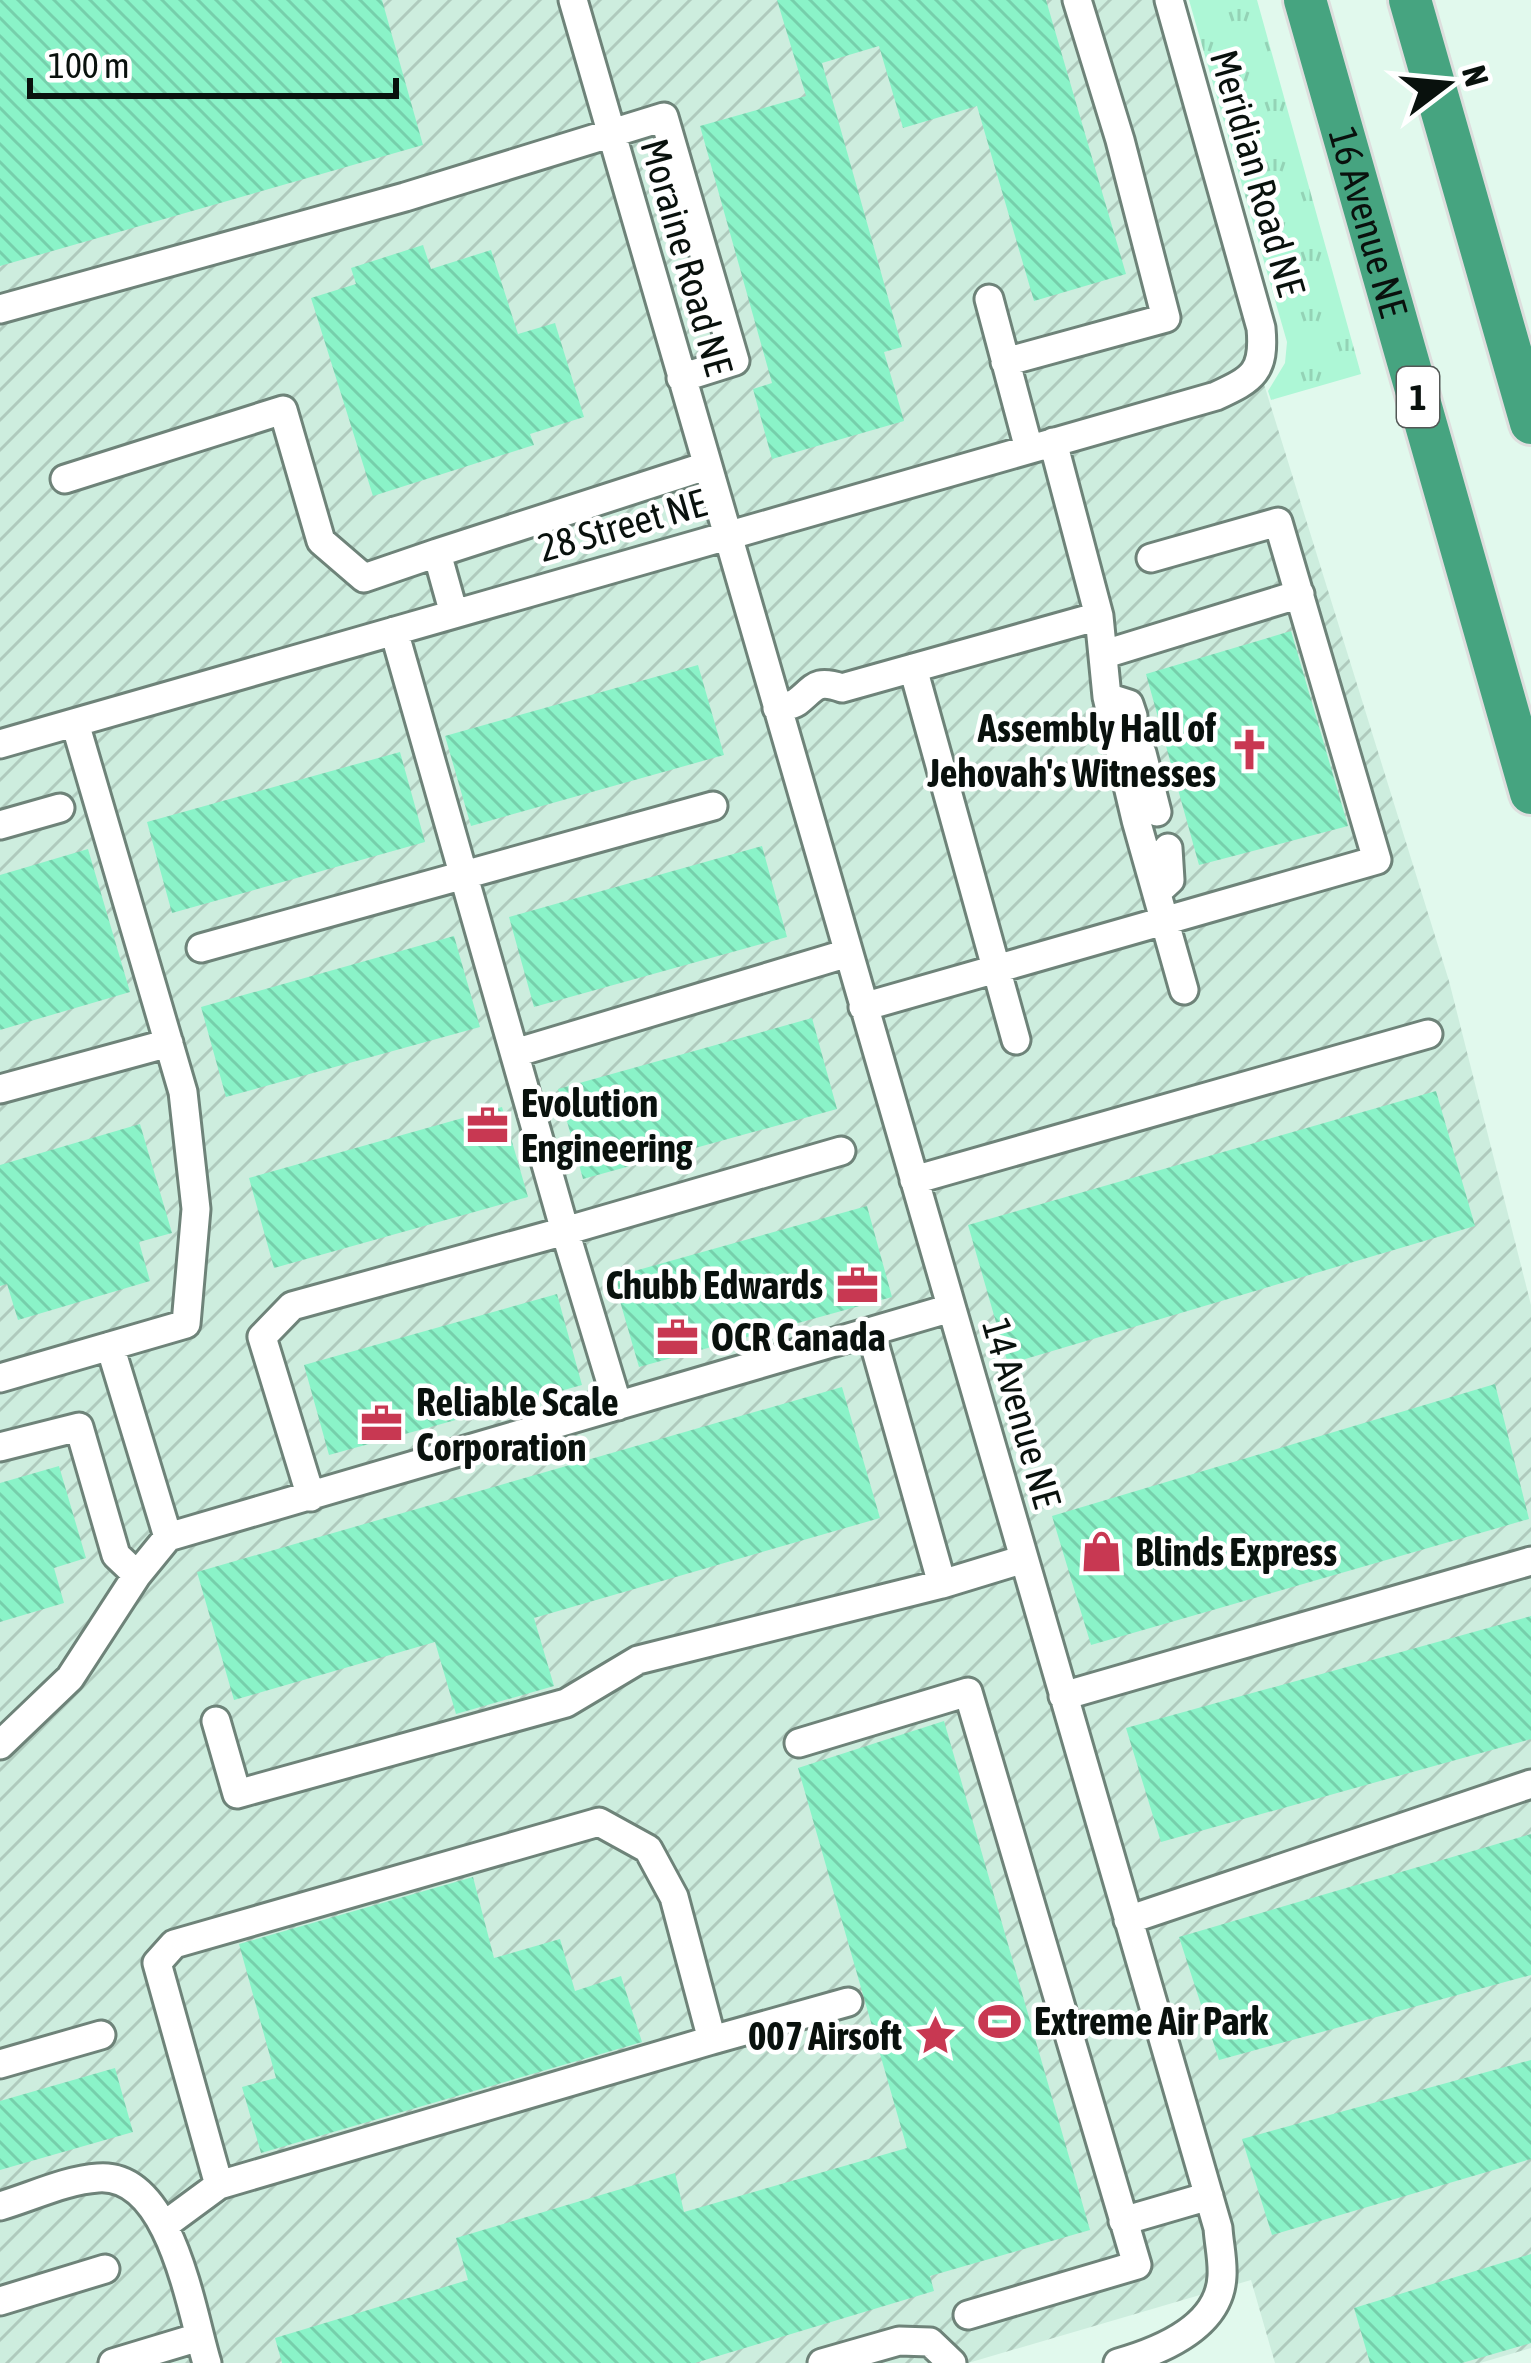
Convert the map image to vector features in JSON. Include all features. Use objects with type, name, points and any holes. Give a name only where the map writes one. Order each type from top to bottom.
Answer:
[{"type":"highway","name":"16 Avenue NE","points":[[1304,0],[1531,794]]},
{"type":"highway","points":[[1410,0],[1531,423]]},
{"type":"street","name":"Moraine Road NE","points":[[573,0],[727,536]]},
{"type":"street","points":[[1005,362],[1166,318],[1120,140],[1077,0]]},
{"type":"street","name":"Meridian Road NE","points":[[1168,0],[1262,328],[1264,352],[1259,368]]},
{"type":"street","points":[[0,309],[214,252],[664,117],[735,361],[681,378]]},
{"type":"street","points":[[988,299],[1005,362],[1041,446],[1099,616],[1107,697],[1184,990]]},
{"type":"street","name":"28 Street NE","points":[[0,744],[1216,396],[1243,383],[1259,368]]},
{"type":"street","points":[[65,479],[283,410],[321,541],[364,578],[706,466]]},
{"type":"street","points":[[863,1007],[996,968],[1161,905],[1378,860],[1278,522],[1151,559]]},
{"type":"street","name":"14 Avenue NE","points":[[727,536],[787,705],[863,1007],[1218,2228],[1222,2281],[1210,2313],[1162,2350],[1118,2363]]},
{"type":"street","points":[[437,554],[454,614]]},
{"type":"street","points":[[1105,654],[1300,594]]},
{"type":"street","points":[[787,705],[834,700],[842,688],[1099,616]]},
{"type":"street","points":[[394,631],[617,1406]]},
{"type":"street","points":[[913,668],[1016,1040]]},
{"type":"street","points":[[1107,697],[1129,704],[1133,716]]},
{"type":"street","points":[[0,1378],[186,1324],[196,1209],[183,1092],[75,723]]},
{"type":"street","points":[[1142,753],[1157,812]]},
{"type":"street","points":[[201,948],[713,806]]},
{"type":"street","points":[[0,825],[60,808]]},
{"type":"street","points":[[1161,905],[1170,880],[1168,848]]},
{"type":"street","points":[[515,1053],[848,953]]},
{"type":"street","points":[[914,1180],[1428,1034]]},
{"type":"street","points":[[0,1089],[169,1042]]},
{"type":"street","points":[[311,1497],[262,1337],[292,1306],[841,1151]]},
{"type":"street","points":[[0,1745],[70,1678],[137,1575],[168,1537],[951,1308]]},
{"type":"street","points":[[871,1332],[942,1584]]},
{"type":"street","points":[[110,1346],[168,1537]]},
{"type":"street","points":[[0,1447],[79,1427],[116,1555],[137,1575]]},
{"type":"street","points":[[216,1721],[237,1794],[566,1703],[638,1660],[1024,1559]]},
{"type":"street","points":[[1064,1696],[1531,1561]]},
{"type":"street","points":[[800,1743],[968,1692],[1137,2265],[968,2315]]},
{"type":"street","points":[[1128,1920],[1531,1784]]},
{"type":"street","points":[[219,2185],[157,1963],[174,1944],[598,1822],[648,1849],[674,1897],[712,2040]]},
{"type":"street","points":[[166,2224],[219,2185],[848,2002]]},
{"type":"street","points":[[0,2064],[101,2035]]},
{"type":"street","points":[[0,2206],[100,2177],[133,2186],[166,2224],[203,2350],[123,2362]]},
{"type":"street","points":[[1123,2221],[1208,2196]]},
{"type":"street","points":[[0,2301],[105,2269]]},
{"type":"street","points":[[822,2363],[899,2341],[930,2342],[952,2363]]},
{"type":"shaded area","points":[[0,0],[1168,0],[1259,368],[1449,981],[1531,1305],[1531,2348],[1480,2363],[1275,2363],[1251,2280],[968,2363],[0,2363]]},
{"type":"green space","points":[[1189,0],[1257,0],[1361,374],[1271,400],[1268,391],[1285,363],[1287,342]]},
{"type":"building","points":[[0,0],[382,0],[423,145],[0,266]]},
{"type":"building","points":[[777,0],[1046,0],[1126,274],[1034,301],[977,106],[903,128],[879,46],[822,63],[902,347],[884,352],[904,421],[772,459],[753,389],[772,383],[700,126],[806,96]]},
{"type":"building","points":[[423,245],[431,269],[491,250],[518,334],[555,323],[584,417],[530,434],[534,445],[373,496],[311,298],[356,284],[351,268]]},
{"type":"building","name":"Assembly Hall of Jehovah's Witnesses","points":[[1291,631],[1348,826],[1199,865],[1146,674]]},
{"type":"building","points":[[698,665],[724,755],[471,826],[445,736]]},
{"type":"building","points":[[400,752],[425,842],[172,913],[147,822]]},
{"type":"building","points":[[762,846],[787,937],[534,1007],[509,917]]},
{"type":"building","points":[[88,849],[130,992],[0,1030],[0,875]]},
{"type":"building","points":[[454,936],[480,1027],[226,1097],[201,1007]]},
{"type":"building","points":[[812,1018],[837,1109],[583,1179],[558,1089]]},
{"type":"building","points":[[1436,1091],[1475,1226],[1008,1364],[968,1225]]},
{"type":"building","points":[[502,1107],[528,1197],[274,1268],[249,1178]]},
{"type":"building","points":[[140,1124],[172,1233],[139,1242],[150,1281],[18,1320],[7,1284],[0,1286],[0,1165]]},
{"type":"building","points":[[867,1206],[892,1297],[639,1367],[613,1277]]},
{"type":"building","points":[[557,1294],[582,1385],[329,1455],[304,1365]]},
{"type":"building","points":[[1495,1384],[1529,1519],[1091,1645],[1052,1516]]},
{"type":"building","points":[[842,1387],[880,1518],[534,1618],[554,1686],[456,1714],[435,1642],[234,1700],[197,1572]]},
{"type":"building","points":[[59,1466],[86,1558],[54,1568],[64,1603],[0,1622],[0,1483]]},
{"type":"building","points":[[1531,1616],[1531,1739],[1161,1842],[1126,1728]]},
{"type":"building","points":[[944,1721],[1090,2230],[930,2276],[934,2291],[695,2363],[282,2363],[275,2338],[468,2280],[456,2238],[675,2173],[684,2212],[907,2148],[798,1768]]},
{"type":"building","points":[[1531,1834],[1531,1975],[1219,2060],[1179,1937]]},
{"type":"building","points":[[473,1877],[494,1958],[560,1939],[575,1991],[621,1976],[642,2042],[261,2153],[242,2087],[276,2078],[239,1944]]},
{"type":"building","points":[[1531,2060],[1531,2159],[1272,2235],[1242,2139]]},
{"type":"building","points":[[115,2068],[133,2132],[0,2170],[0,2101]]},
{"type":"building","points":[[1531,2254],[1531,2343],[1462,2363],[1370,2363],[1354,2308]]},
{"type":"place","name":"Assembly Hall of Jehovah's Witnesses","points":[[1250,750]]},
{"type":"place","name":"Evolution Engineering","points":[[487,1125]]},
{"type":"place","name":"Chubb Edwards","points":[[857,1285]]},
{"type":"place","name":"OCR Canada","points":[[677,1337]]},
{"type":"place","name":"Reliable Scale Corporation","points":[[382,1424]]},
{"type":"place","name":"Blinds Express","points":[[1101,1552]]},
{"type":"place","name":"Extreme Air Park","points":[[1000,2021]]},
{"type":"place","name":"007 Airsoft","points":[[936,2036]]}]
